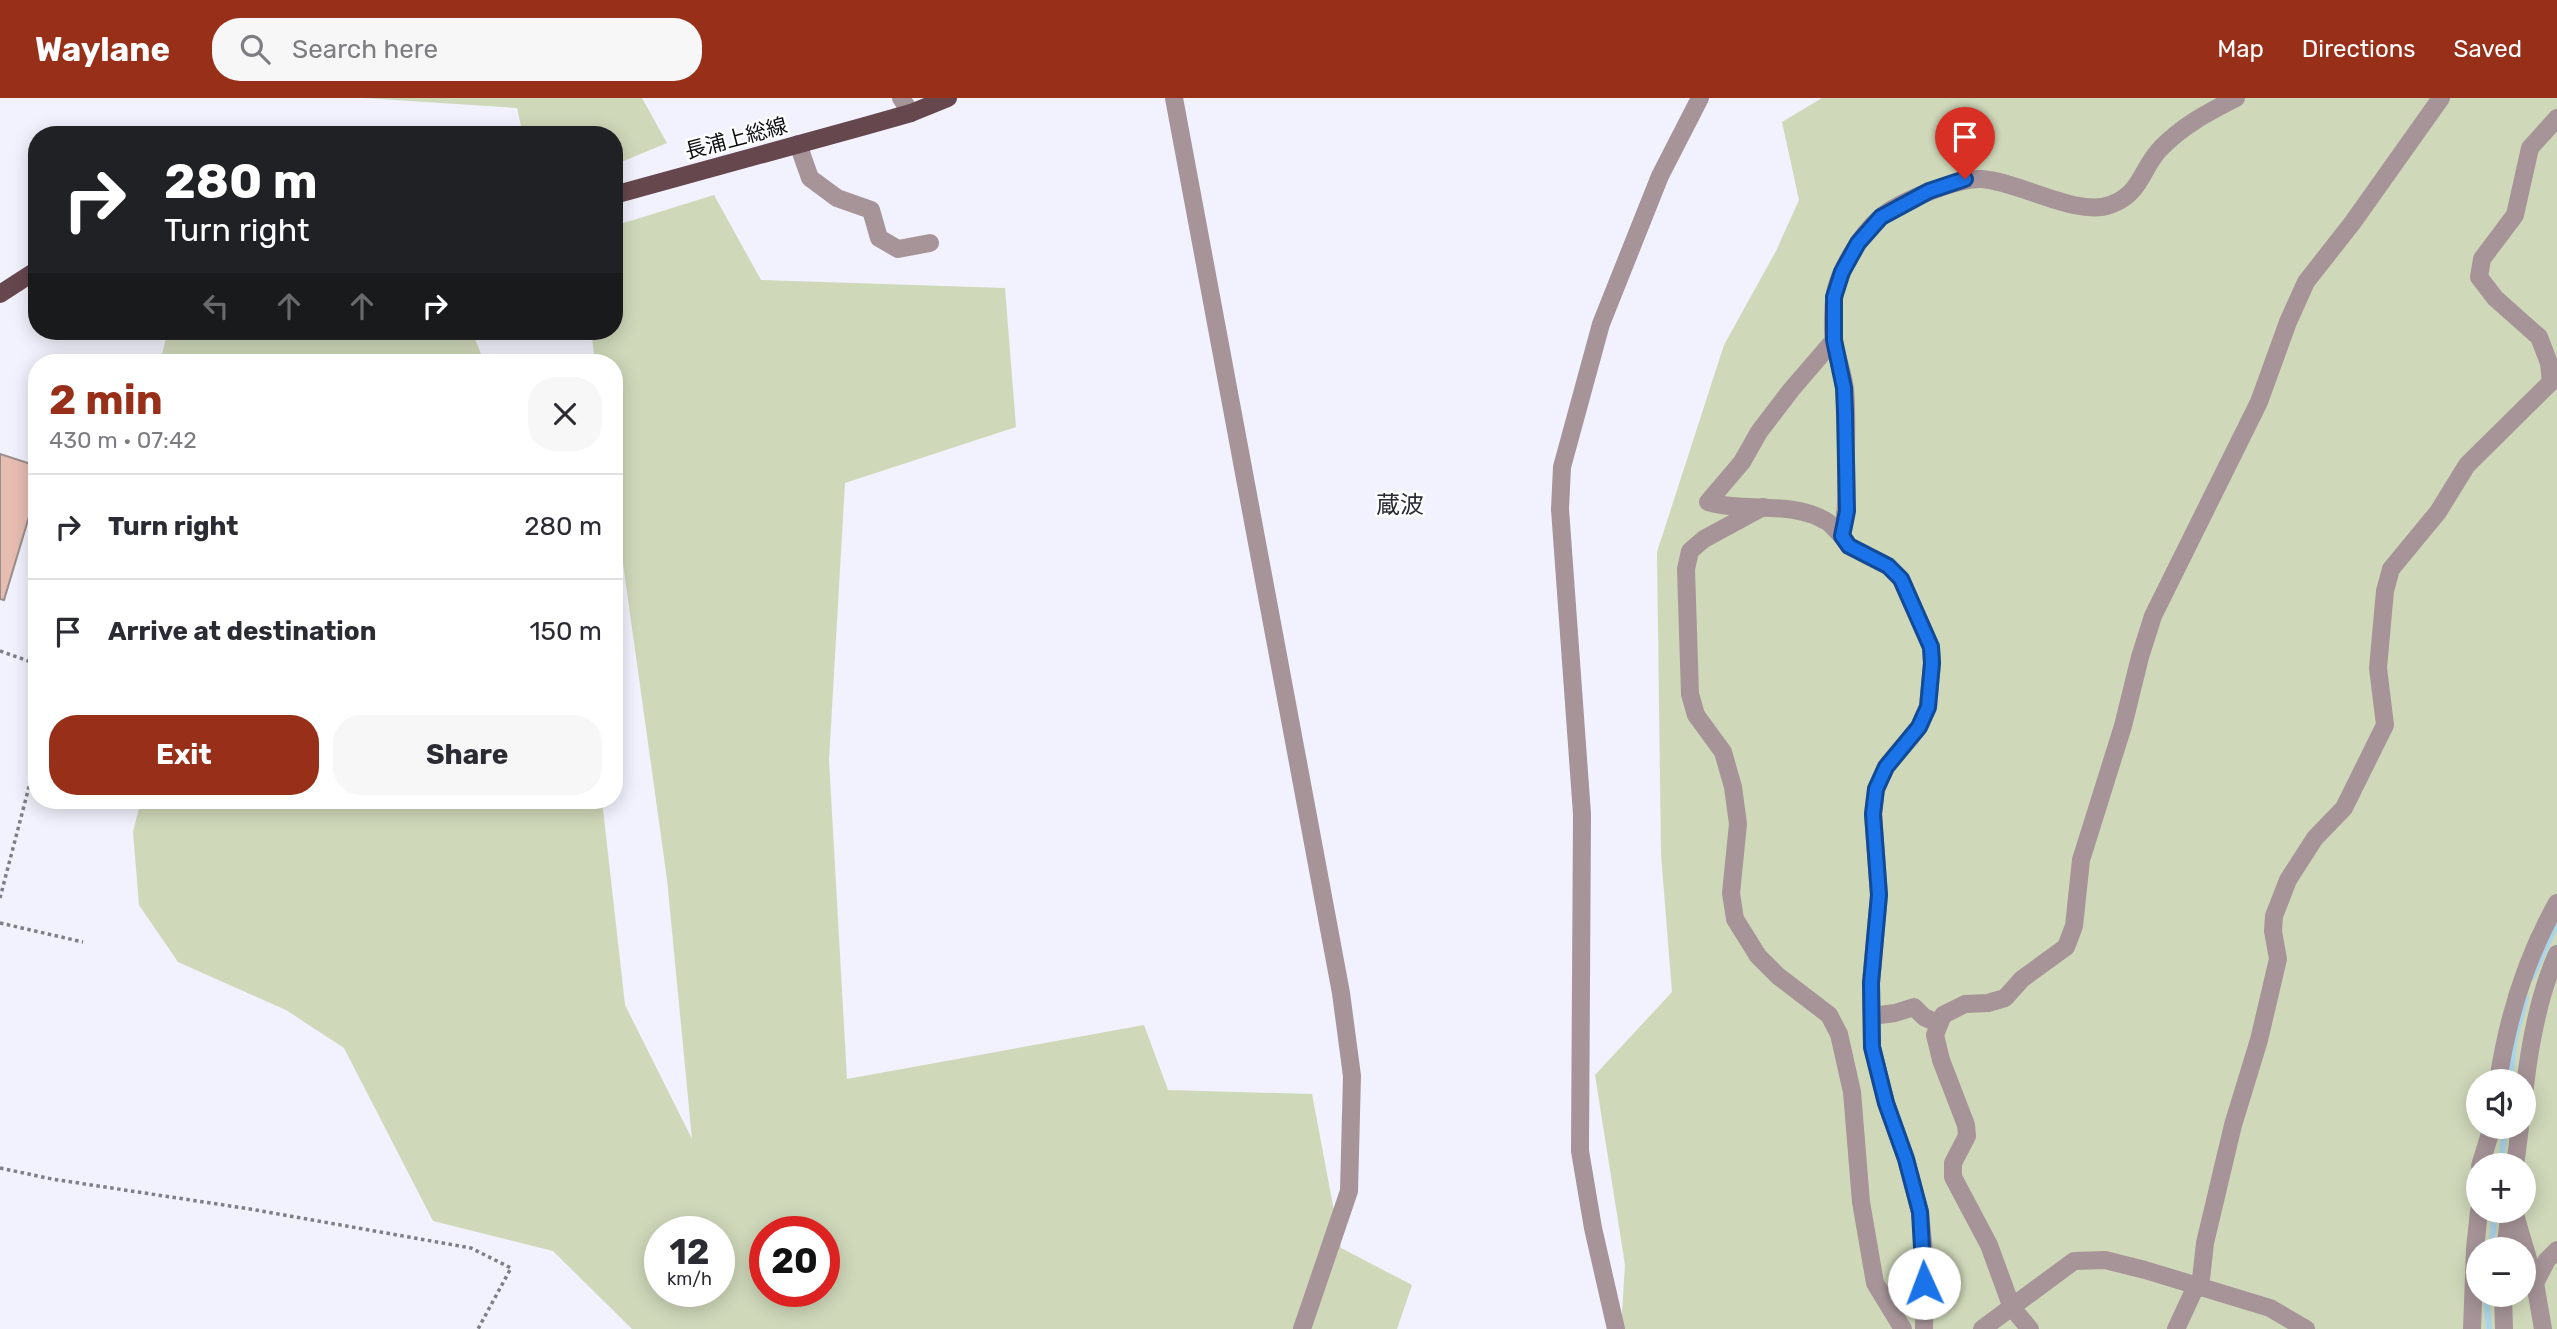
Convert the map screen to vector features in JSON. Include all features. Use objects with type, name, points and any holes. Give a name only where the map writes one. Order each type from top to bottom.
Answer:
[{"type":"main road","name":"長浦上総線","points":[[623,193],[798,144],[906,105],[948,98]]},
{"type":"main road","points":[[0,294],[28,276]]},
{"type":"street","points":[[1174,98],[1341,993],[1352,1076],[1349,1191],[1302,1329]]},
{"type":"street","points":[[1616,1329],[1593,1228],[1580,1151],[1582,814],[1560,509],[1562,467],[1601,324],[1660,176],[1700,98]]},
{"type":"street","points":[[1842,536],[1847,511],[1844,388],[1834,340],[1834,297],[1842,272],[1858,243],[1881,217],[1929,191],[1965,179],[1985,179],[2021,188],[2081,208],[2107,207],[2124,200],[2138,186],[2160,149],[2183,129],[2205,112],[2236,98]]},
{"type":"street","points":[[2030,1329],[2012,1308],[1989,1245],[1953,1177],[1953,1163],[1967,1136],[1966,1125],[1941,1060],[1935,1035],[1942,1015],[1965,1004],[1988,1003],[2004,998],[2022,979],[2066,947],[2074,926],[2081,860],[2123,726],[2153,616],[2259,402],[2288,322],[2306,282],[2353,222],[2441,98]]},
{"type":"street","points":[[2176,1329],[2198,1287],[2205,1243],[2278,959],[2273,931],[2274,916],[2288,880],[2315,838],[2344,808],[2385,725],[2378,668],[2385,591],[2391,569],[2438,512],[2467,465],[2554,379],[2539,337],[2496,298],[2479,277],[2482,259],[2515,215],[2530,148],[2557,118]]},
{"type":"street","points":[[798,144],[810,178],[837,198],[871,210],[879,239],[898,249],[930,243]]},
{"type":"street","points":[[1834,340],[1783,401],[1759,432],[1742,462],[1708,502],[1727,508],[1794,510],[1828,521],[1849,546],[1888,566],[1901,579],[1931,647],[1928,707],[1919,727],[1886,767],[1876,789],[1873,814],[1879,895],[1871,983],[1872,1047],[1886,1103],[1906,1159],[1920,1212],[1925,1263],[1924,1329]]},
{"type":"street","points":[[1763,507],[1704,539],[1690,551],[1686,569],[1690,694],[1696,715],[1723,752],[1733,787],[1738,824],[1731,893],[1735,919],[1758,956],[1778,976],[1829,1015],[1839,1034],[1852,1092],[1861,1202],[1875,1283],[1903,1329]]},
{"type":"street","points":[[2500,1069],[2504,1042],[2525,970],[2557,903]]},
{"type":"street","points":[[2527,1069],[2550,969],[2557,954]]},
{"type":"street","points":[[1872,1016],[1914,1007],[1924,1017],[1939,1024]]},
{"type":"street","points":[[2472,1329],[2478,1223]]},
{"type":"street","points":[[2536,1281],[2547,1260],[2557,1250]]},
{"type":"street","points":[[1982,1329],[2074,1261],[2105,1260],[2270,1308],[2306,1329]]},
{"type":"street","points":[[2536,1289],[2543,1329]]},
{"type":"street","points":[[2503,1307],[2504,1329]]},
{"type":"path","points":[[0,651],[28,661]]},
{"type":"path","points":[[0,898],[28,791]]},
{"type":"path","points":[[0,923],[83,942]]},
{"type":"path","points":[[0,1168],[52,1179],[250,1209],[471,1248],[512,1268],[478,1329]]},
{"type":"green space","points":[[364,98],[642,98],[667,143],[623,161],[623,126],[521,126],[517,108]]},
{"type":"green space","points":[[1822,98],[2557,98],[2557,1329],[1621,1329],[1625,1265],[1595,1075],[1672,992],[1661,854],[1657,552],[1724,345],[1776,251],[1799,200],[1782,122]]},
{"type":"green space","points":[[714,195],[761,280],[1005,288],[1016,427],[845,483],[829,760],[847,1079],[1144,1025],[1168,1090],[1312,1094],[1341,1248],[1412,1285],[1397,1329],[632,1329],[553,1251],[433,1221],[344,1048],[286,1010],[178,962],[139,905],[133,832],[139,809],[603,809],[625,1005],[692,1139],[667,879],[623,564],[623,354],[594,354],[592,340],[623,340],[623,223]]},
{"type":"green space","points":[[166,340],[475,340],[481,354],[162,354]]},
{"type":"building","points":[[0,454],[28,463],[28,520],[4,600],[0,599]]},
{"type":"waterway","points":[[2532,977],[2557,923]]},
{"type":"waterway","points":[[2511,1069],[2515,1037],[2526,998]]},
{"type":"waterway","points":[[2502,1153],[2504,1139]]},
{"type":"waterway","points":[[2492,1237],[2494,1223]]},
{"type":"waterway","points":[[2487,1307],[2489,1329]]},
{"type":"district","name":"蔵波","points":[[1400,505]]},
{"type":"route","points":[[1924,1283],[1925,1263],[1920,1212],[1906,1159],[1886,1103],[1872,1047],[1871,983],[1879,895],[1873,814],[1876,789],[1886,767],[1919,727],[1928,707],[1931,647],[1901,579],[1888,566],[1849,546],[1842,536],[1847,511],[1845,412],[1844,388],[1834,340],[1834,297],[1842,272],[1858,243],[1881,217],[1929,191],[1965,179]]}]
